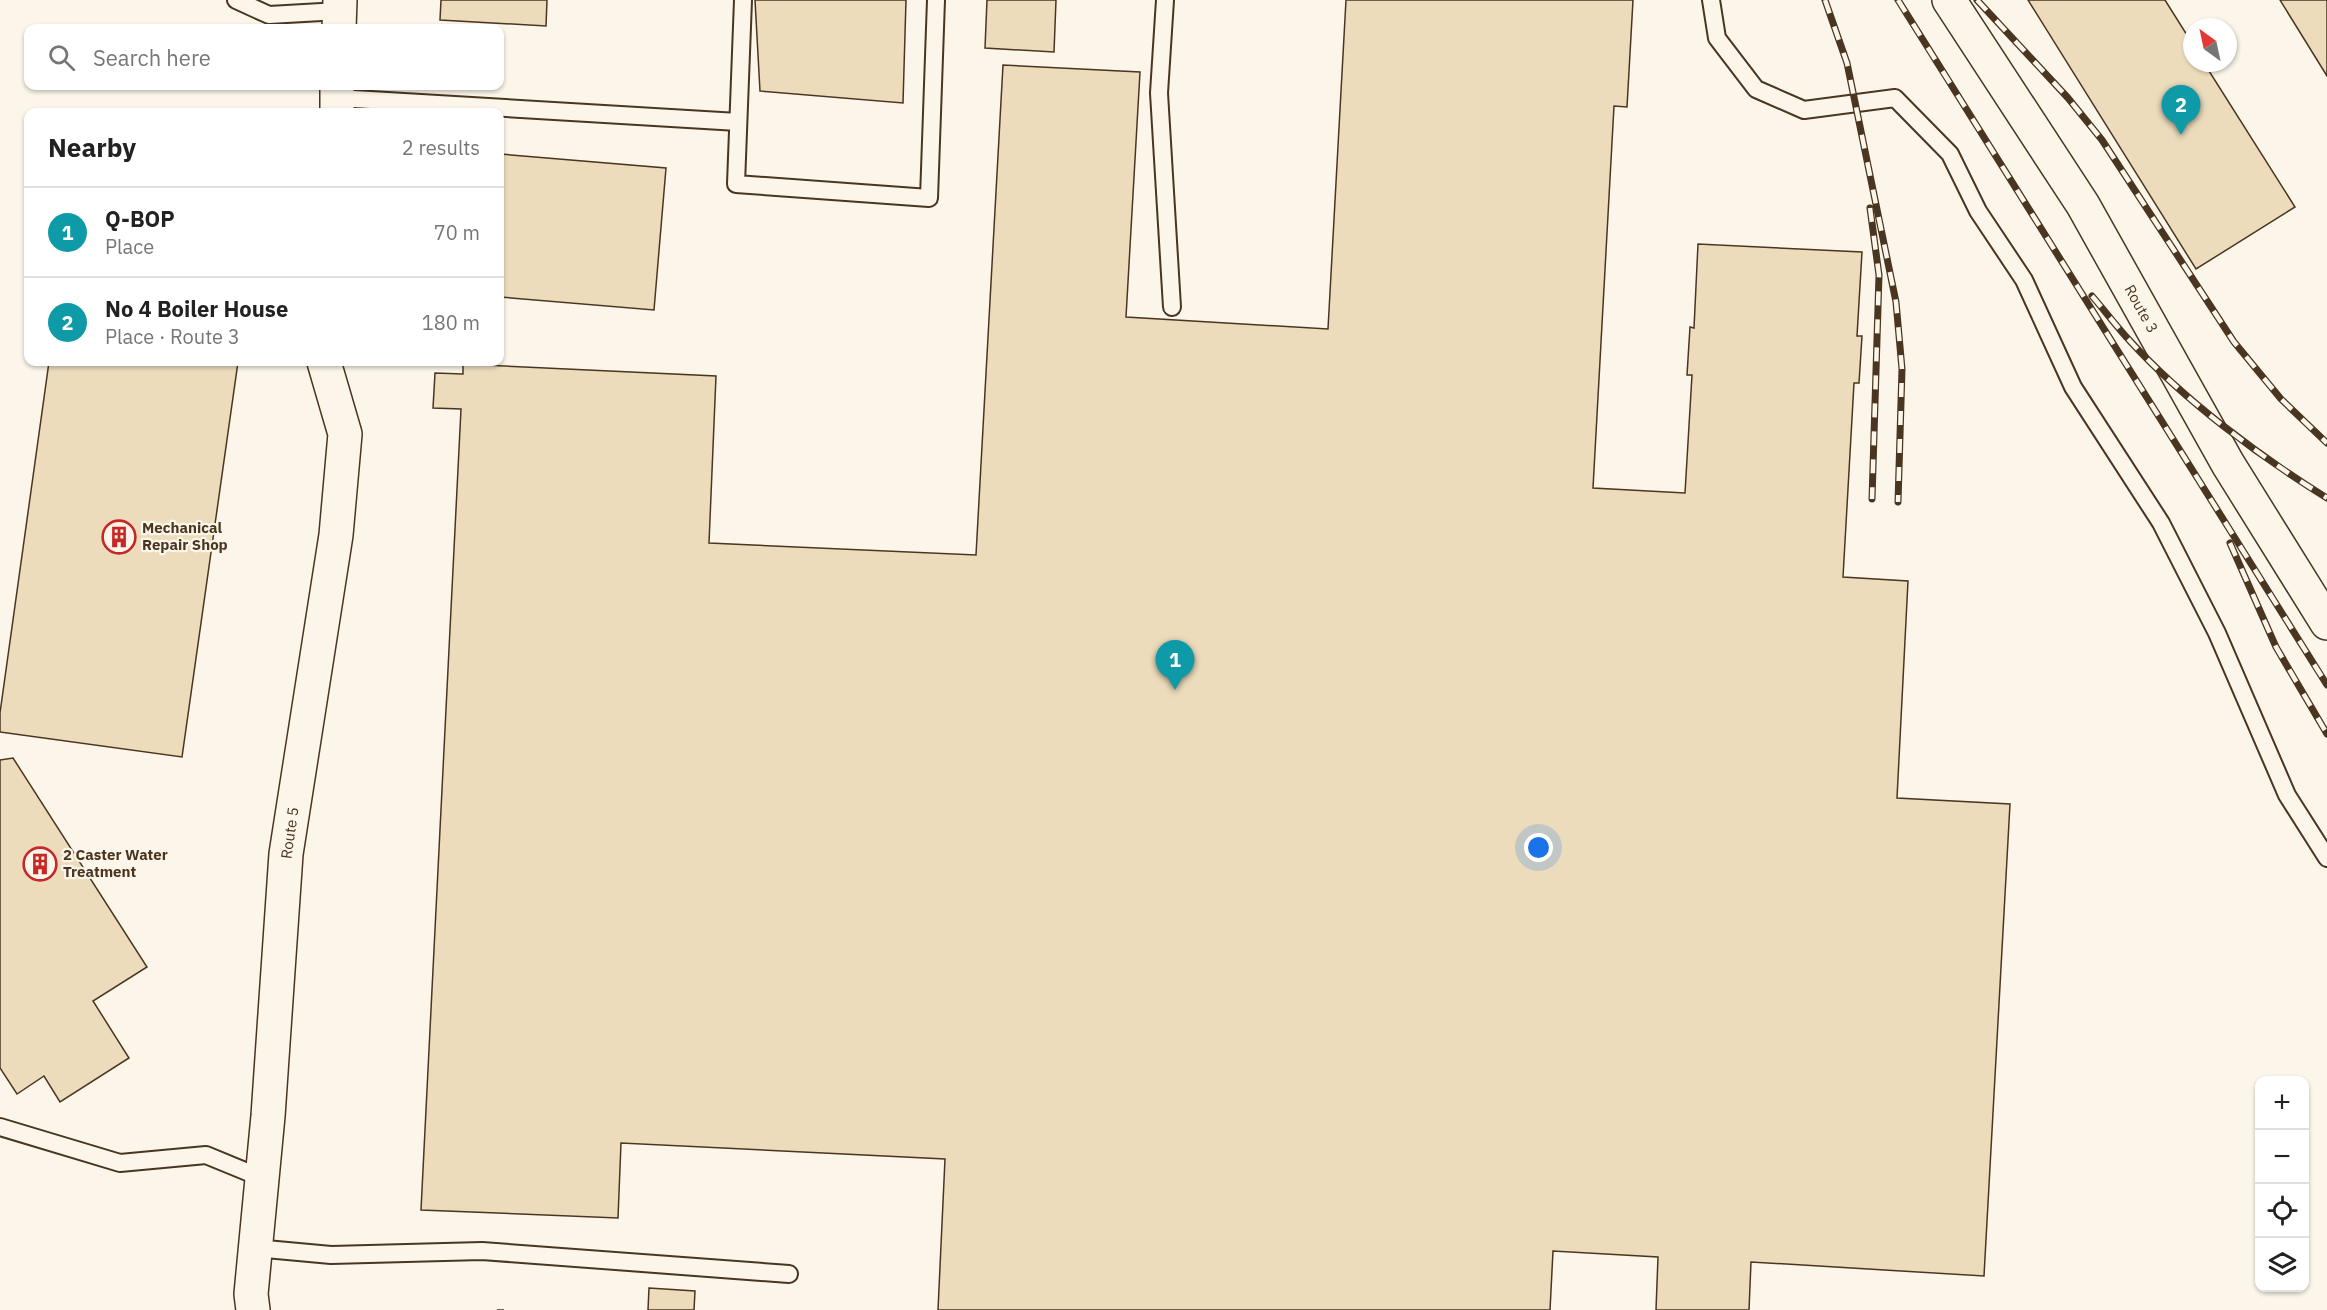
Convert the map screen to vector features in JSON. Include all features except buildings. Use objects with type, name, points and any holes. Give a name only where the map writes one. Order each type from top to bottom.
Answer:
[{"type":"street","name":"Route 3","points":[[1949,0],[2083,205],[2228,464],[2327,623]]},
{"type":"street","name":"Route 5","points":[[253,1310],[250,1294],[262,1178],[286,854],[336,535],[345,434],[325,366]]},
{"type":"lane","points":[[236,0],[269,15],[339,13]]},
{"type":"lane","points":[[743,0],[736,184],[929,198],[936,0]]},
{"type":"lane","points":[[1165,0],[1159,93],[1172,307]]},
{"type":"lane","points":[[1711,0],[1717,38],[1756,89],[1804,110],[1895,98],[1950,154],[1978,212],[2024,280],[2073,387],[2161,523],[2217,633],[2287,795],[2327,858]]},
{"type":"lane","points":[[337,99],[494,108]]},
{"type":"lane","points":[[504,109],[738,122]]},
{"type":"lane","points":[[0,1127],[120,1164],[206,1155],[262,1178]]},
{"type":"lane","points":[[255,1248],[331,1255],[482,1251],[789,1274]]},
{"type":"railway","points":[[1825,0],[1847,63],[1896,302],[1902,369],[1898,502]]},
{"type":"railway","points":[[1898,0],[2327,685]]},
{"type":"railway","points":[[1977,0],[2068,98],[2102,140],[2234,342],[2281,399],[2327,443]]},
{"type":"railway","points":[[1870,208],[1879,275],[1872,499]]},
{"type":"railway","points":[[2092,296],[2151,363],[2198,406],[2275,464],[2327,498]]},
{"type":"railway","points":[[2230,543],[2276,647],[2327,734]]},
{"type":"fence","points":[[497,1310],[504,1310]]},
{"type":"place","name":"No 4 Boiler House","points":[[2181,135]]},
{"type":"place","name":"Mechanical Repair Shop","points":[[119,537]]},
{"type":"place","name":"Q-BOP","points":[[1175,690]]},
{"type":"place","name":"2 Caster Water Treatment","points":[[40,864]]}]
